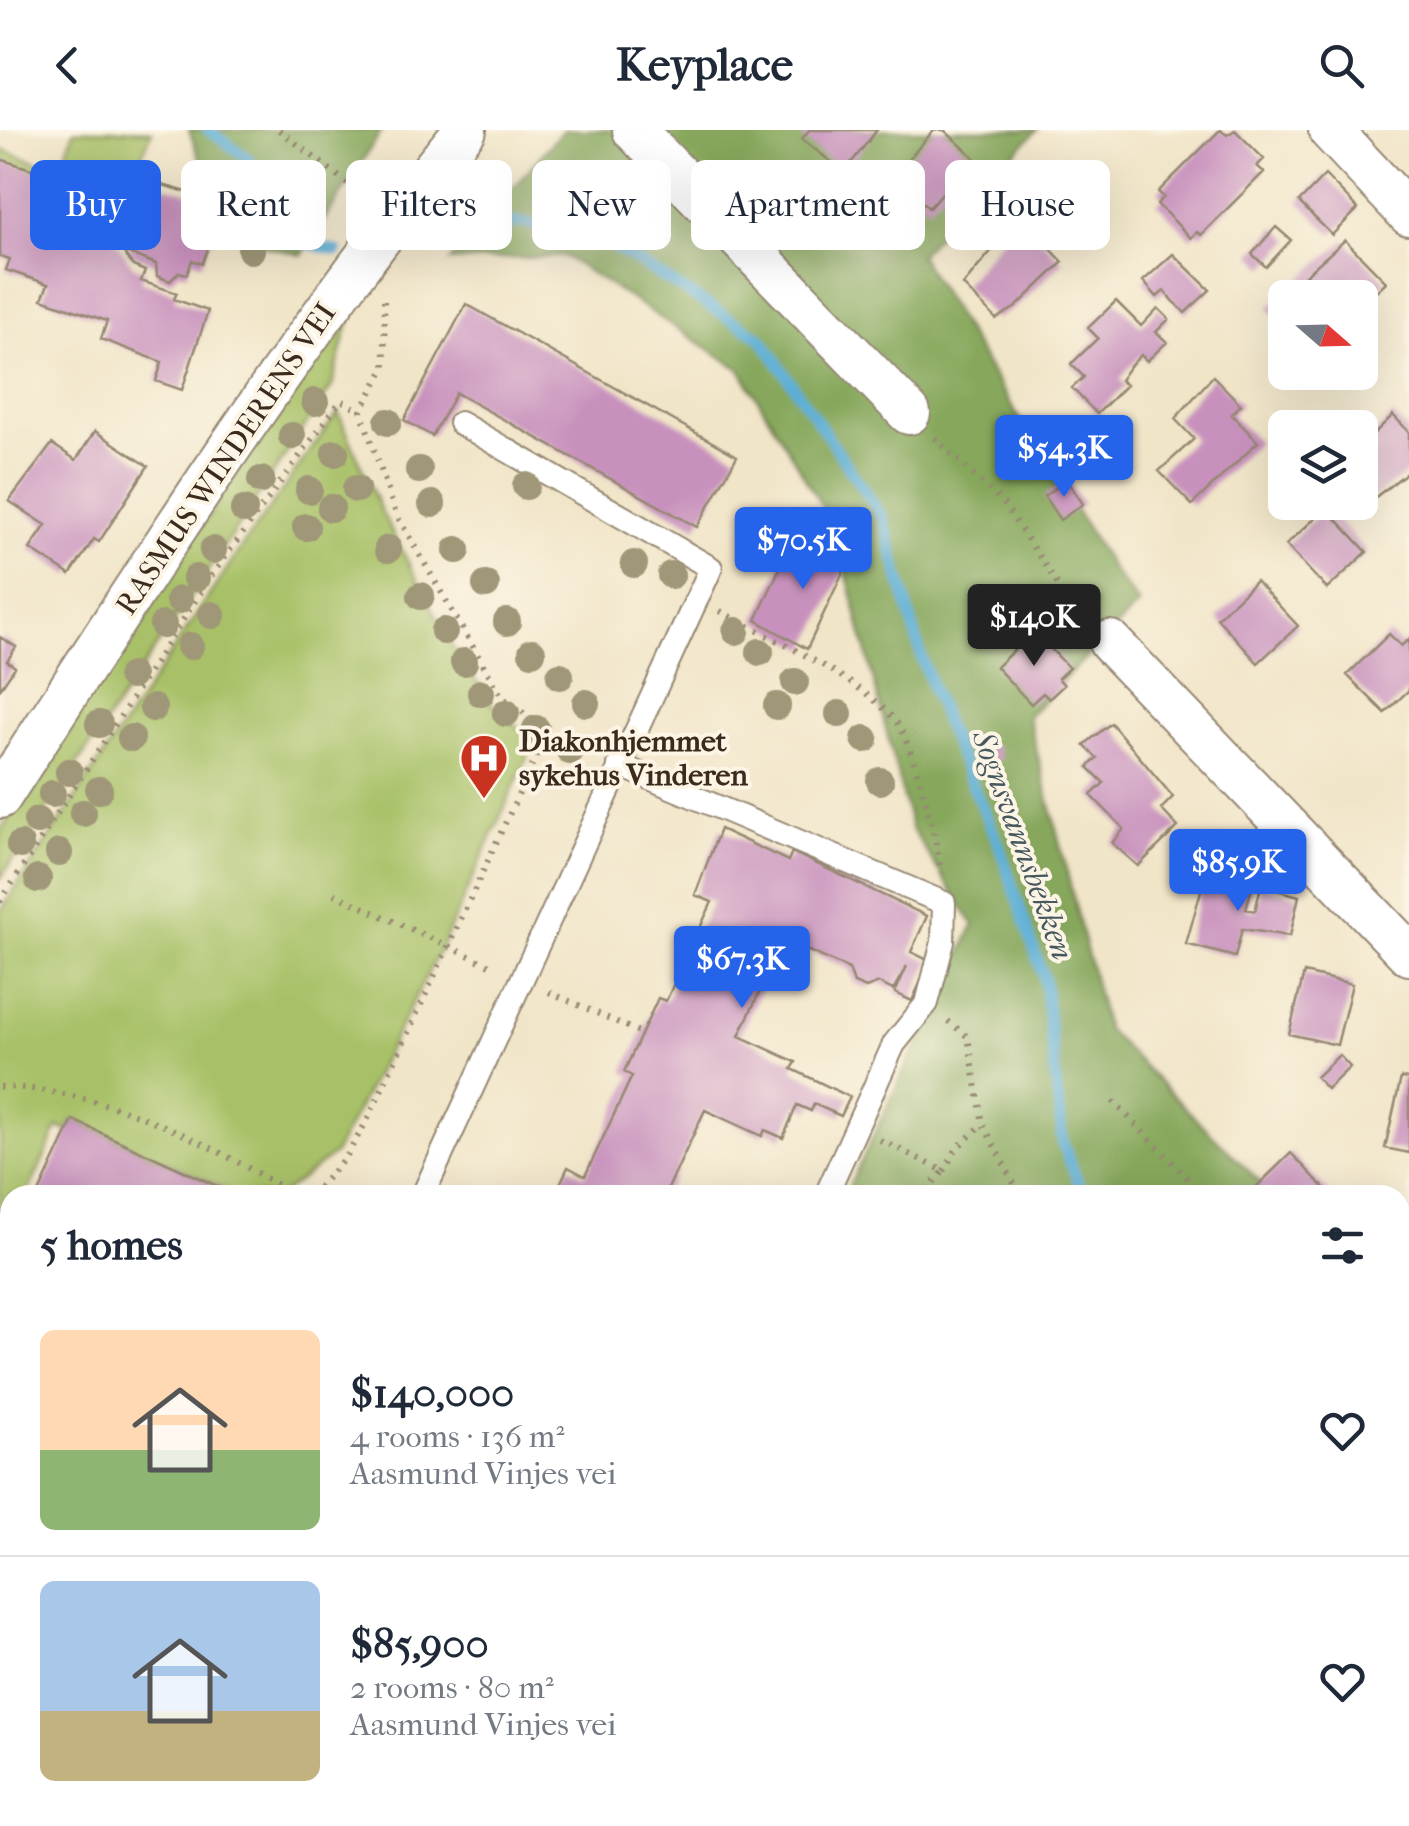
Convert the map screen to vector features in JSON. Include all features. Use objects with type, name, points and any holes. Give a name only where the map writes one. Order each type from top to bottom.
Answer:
[{"type":"street","name":"RASMUS WINDERENS VEI","points":[[435,160],[465,130]]},
{"type":"street","points":[[634,130],[909,413]]},
{"type":"street","points":[[1330,130],[1409,214]]},
{"type":"street","name":"RASMUS WINDERENS VEI","points":[[0,798],[231,445],[374,274],[380,250]]},
{"type":"street","points":[[1110,642],[1409,954]]},
{"type":"lane","points":[[428,1185],[711,568],[460,423]]},
{"type":"lane","points":[[620,764],[944,903],[944,942],[926,1003],[894,1044],[830,1185]]},
{"type":"path","points":[[279,130],[346,172]]},
{"type":"path","points":[[361,410],[384,367],[374,274]]},
{"type":"path","points":[[0,902],[235,543],[341,400],[361,410],[396,514],[502,698],[548,732],[620,764]]},
{"type":"path","points":[[909,413],[1004,504],[1078,616],[1110,642]]},
{"type":"path","points":[[696,598],[843,678],[898,724],[924,798],[940,863],[944,903]]},
{"type":"path","points":[[321,1185],[346,1157],[369,1117],[548,732]]},
{"type":"path","points":[[334,894],[639,1032]]},
{"type":"path","points":[[926,1003],[968,1038],[983,1124],[1015,1185]]},
{"type":"path","points":[[0,1087],[73,1094],[183,1133],[276,1185]]},
{"type":"path","points":[[1113,1101],[1194,1185]]},
{"type":"path","points":[[932,1185],[958,1148],[983,1124]]},
{"type":"path","points":[[854,1128],[944,1172]]},
{"type":"green space","points":[[74,130],[152,131],[140,160],[64,160]]},
{"type":"green space","points":[[189,130],[382,130],[363,160],[346,160],[346,186],[326,218],[326,160],[200,160]]},
{"type":"green space","points":[[563,130],[1037,130],[1009,160],[945,160],[945,227],[925,249],[925,160],[691,160],[691,250],[924,250],[919,255],[1113,571],[1139,604],[1028,716],[1106,1029],[1263,1185],[850,1185],[974,925],[911,828],[835,528],[740,369],[564,256],[450,261],[459,250],[512,250],[512,189],[532,166],[532,250],[671,250],[671,160],[537,160]]},
{"type":"green space","points":[[0,149],[32,160],[30,232],[0,229]]},
{"type":"green space","points":[[352,311],[332,386],[0,879],[0,831],[232,480]]},
{"type":"green space","points":[[338,412],[382,513],[456,653],[498,711],[535,740],[443,944],[334,1154],[293,1185],[217,1185],[73,1120],[67,1131],[58,1127],[32,1185],[0,1185],[0,912],[238,552]]},
{"type":"building","points":[[809,130],[877,130],[853,160],[829,160],[802,139]]},
{"type":"building","points":[[934,130],[944,130],[974,157],[945,160],[945,190],[929,208],[925,205],[925,160],[908,160]]},
{"type":"building","points":[[1220,130],[1227,135],[1235,130],[1264,159],[1257,166],[1264,172],[1201,235],[1197,232],[1191,238],[1157,204],[1164,197],[1158,192]]},
{"type":"building","points":[[0,159],[30,169],[30,250],[122,250],[133,266],[145,271],[141,281],[177,293],[174,299],[208,311],[182,390],[156,381],[162,362],[101,339],[107,321],[42,299],[48,284],[6,270],[10,259],[0,256]]},
{"type":"building","points":[[1325,175],[1358,209],[1332,235],[1299,202]]},
{"type":"building","points":[[161,185],[181,190],[181,250],[207,250],[202,264],[192,260],[187,274],[179,272],[170,281],[157,276],[156,264],[128,253],[161,250]]},
{"type":"building","points":[[1276,227],[1291,240],[1266,267],[1252,254]]},
{"type":"building","points":[[1345,240],[1386,282],[1378,290],[1378,280],[1300,280]]},
{"type":"building","points":[[992,250],[1052,250],[1063,262],[1016,307],[996,319],[963,285]]},
{"type":"building","points":[[1173,254],[1210,290],[1185,313],[1164,291],[1157,297],[1143,281]]},
{"type":"building","points":[[1116,301],[1141,326],[1158,308],[1169,319],[1156,332],[1167,342],[1147,361],[1141,355],[1129,367],[1120,380],[1126,385],[1097,414],[1072,388],[1084,377],[1071,364],[1098,338],[1088,328]]},
{"type":"building","points":[[466,304],[737,456],[697,527],[456,393],[432,436],[404,420]]},
{"type":"building","points":[[1213,376],[1241,405],[1231,414],[1258,442],[1192,505],[1159,471],[1194,439],[1175,419]]},
{"type":"building","points":[[1393,415],[1409,432],[1409,471],[1378,495],[1378,430]]},
{"type":"building","points":[[95,431],[148,466],[99,542],[94,539],[70,575],[30,549],[46,525],[9,501],[52,444],[76,460]]},
{"type":"building","points":[[1067,480],[1083,504],[1060,520],[1044,496]]},
{"type":"building","points":[[1313,520],[1337,520],[1367,552],[1327,589],[1286,545]]},
{"type":"building","points":[[831,541],[853,551],[807,649],[756,620],[792,542],[824,557]]},
{"type":"building","points":[[1256,581],[1298,626],[1258,663],[1217,618]]},
{"type":"building","points":[[1034,631],[1069,668],[1058,678],[1064,685],[1049,699],[1043,693],[1031,704],[996,667]]},
{"type":"building","points":[[1389,634],[1401,646],[1409,639],[1409,690],[1385,713],[1347,675]]},
{"type":"building","points":[[0,637],[16,647],[7,661],[15,667],[0,689]]},
{"type":"building","points":[[1111,723],[1173,797],[1161,809],[1178,827],[1138,866],[1112,843],[1124,829],[1091,795],[1104,783],[1088,767],[1097,758],[1084,745]]},
{"type":"building","points":[[997,745],[1001,760],[990,762],[987,747]]},
{"type":"building","points":[[720,829],[788,861],[792,852],[927,916],[911,952],[930,961],[912,1001],[895,993],[907,966],[893,990],[879,983],[866,988],[854,983],[849,969],[784,940],[739,1036],[796,1062],[792,1069],[850,1097],[841,1116],[814,1104],[811,1111],[797,1105],[783,1138],[765,1130],[762,1136],[705,1110],[670,1185],[560,1185],[568,1167],[585,1176],[632,1076],[624,1072],[658,998],[666,1001],[712,902],[695,895]]},
{"type":"building","points":[[1206,873],[1253,884],[1246,909],[1255,911],[1261,886],[1299,896],[1290,936],[1242,929],[1235,957],[1186,944]]},
{"type":"building","points":[[1304,973],[1352,984],[1337,1045],[1289,1034]]},
{"type":"building","points":[[1339,1055],[1350,1067],[1327,1089],[1316,1077]]},
{"type":"building","points":[[1401,1078],[1409,1079],[1409,1153],[1385,1148]]},
{"type":"building","points":[[73,1120],[215,1185],[43,1185]]},
{"type":"building","points":[[1291,1153],[1321,1185],[1258,1185]]},
{"type":"waterway","name":"Sognsvannsbekken","points":[[208,130],[249,159],[285,238],[337,251]]},
{"type":"waterway","name":"Sognsvannsbekken","points":[[512,223],[604,241],[761,338],[883,518],[923,662],[948,731],[998,842],[1044,979],[1063,1144],[1079,1185]]},
{"type":"place","name":"Diakonhjemmet sykehus Vinderen","points":[[484,800]]}]
